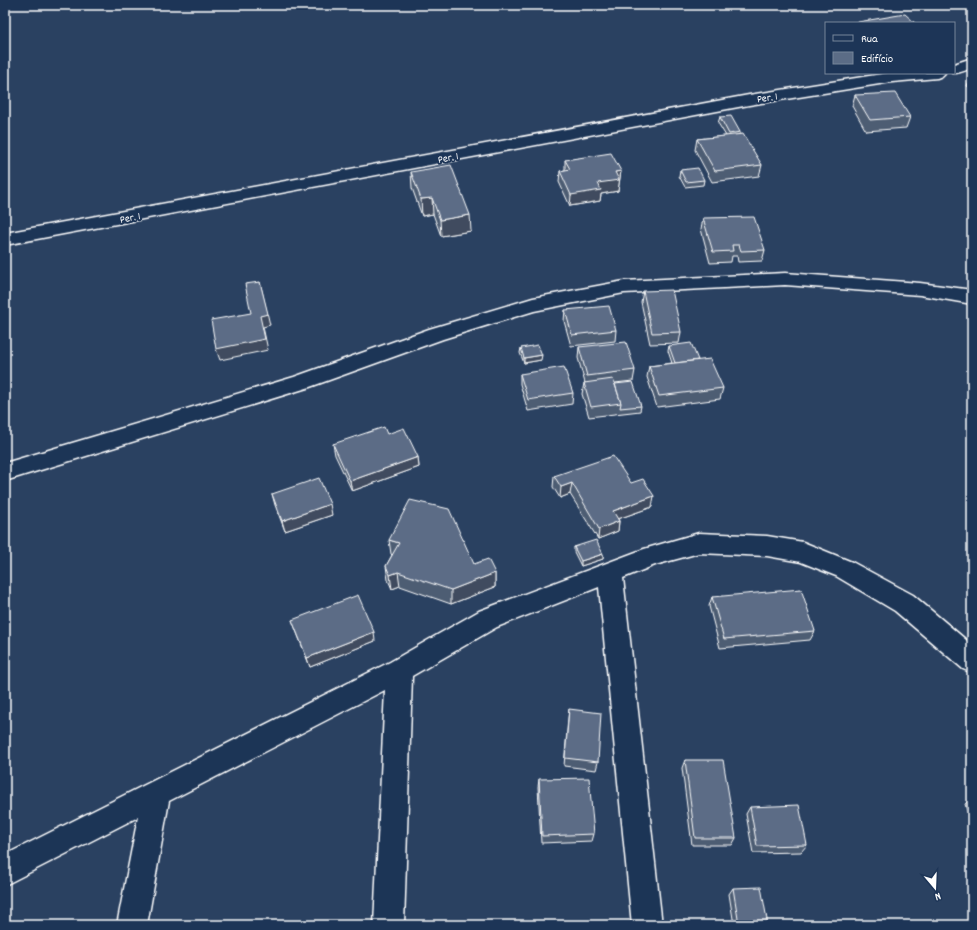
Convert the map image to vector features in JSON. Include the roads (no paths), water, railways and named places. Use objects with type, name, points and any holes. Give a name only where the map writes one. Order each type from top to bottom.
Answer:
[{"type":"street","points":[[955,69],[972,63]]},
{"type":"street","name":"Per. 1","points":[[5,239],[749,100],[892,77],[926,74]]},
{"type":"street","points":[[5,472],[300,383],[436,334],[533,305],[624,287],[785,279],[920,289],[972,297]]},
{"type":"street","points":[[5,870],[399,670],[488,619],[652,556],[699,543],[767,546],[803,552],[844,569],[904,603],[972,661]]},
{"type":"street","points":[[610,572],[647,925]]},
{"type":"street","points":[[389,925],[399,670]]},
{"type":"street","points":[[132,925],[156,794]]}]
